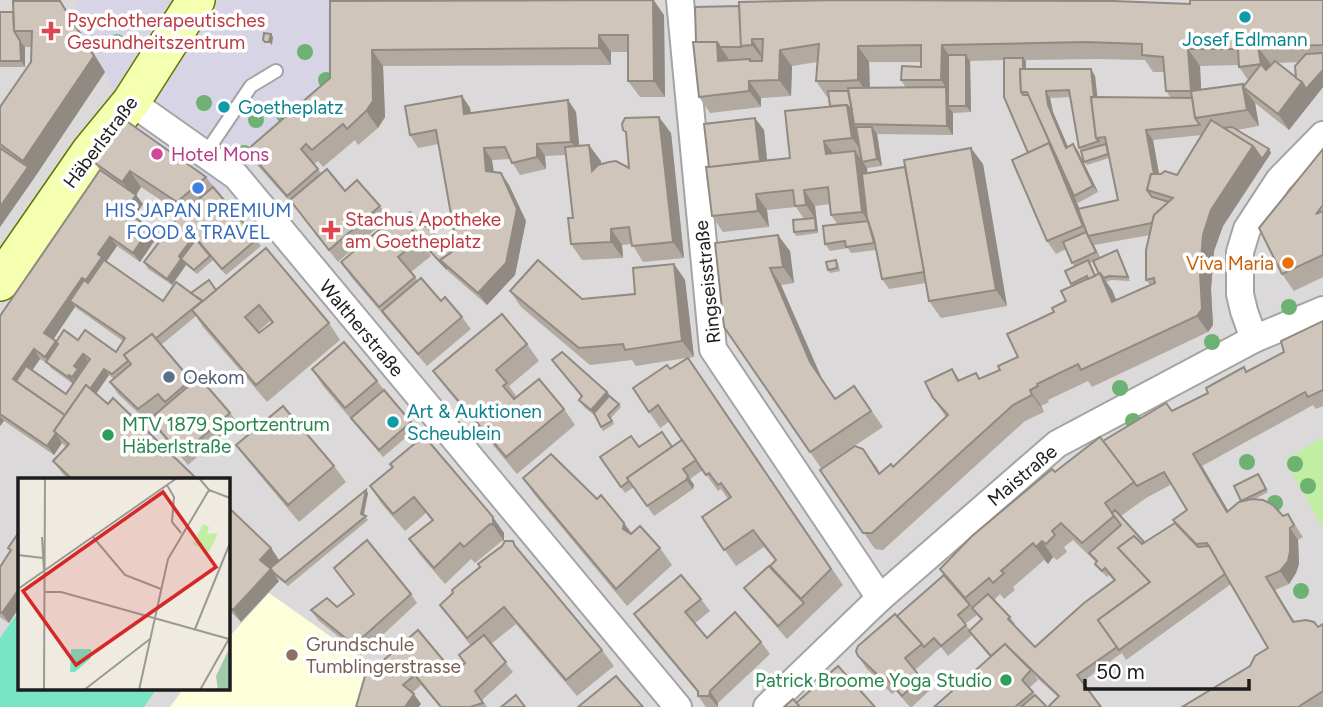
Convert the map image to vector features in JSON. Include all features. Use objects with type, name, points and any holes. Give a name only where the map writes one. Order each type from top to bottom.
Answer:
[{"type":"street","name":"Häberlstraße","points":[[0,282],[90,152],[131,102],[197,0]]},
{"type":"street","name":"Ringseisstraße","points":[[680,0],[713,349],[880,598]]},
{"type":"street","name":"Waltherstraße","points":[[131,102],[236,176],[678,707]]},
{"type":"street","points":[[1254,339],[1240,294],[1240,252],[1247,229],[1279,180],[1323,135]]},
{"type":"street","name":"Maistraße","points":[[767,707],[880,598],[1058,444],[1254,339],[1323,310]]},
{"type":"lane","points":[[205,154],[251,86],[276,71]]},
{"type":"shaded area","points":[[0,0],[1323,0],[1323,707],[0,707]]},
{"type":"shaded area","name":"Goetheplatz","points":[[79,0],[353,0],[342,17],[342,94],[258,166],[218,194],[136,137],[105,72],[71,17]]},
{"type":"shaded area","name":"Grundschule Tumblingerstrasse","points":[[269,593],[381,672],[421,704],[421,707],[170,707],[183,690],[229,690],[229,637]]},
{"type":"green space","points":[[1323,437],[1323,528],[1285,460]]},
{"type":"green space","points":[[18,612],[18,690],[156,690],[144,707],[0,707],[0,638]]},
{"type":"building","points":[[653,0],[654,81],[628,81],[628,35],[599,35],[599,48],[372,50],[373,101],[347,129],[343,124],[312,150],[306,144],[301,149],[318,169],[287,196],[247,150],[330,78],[330,1]]},
{"type":"building","points":[[1190,0],[1323,0],[1323,45],[1258,47],[1261,64],[1239,67],[1238,49],[1188,49],[1191,91],[1166,91],[1163,57],[1142,55],[1142,44],[1086,42],[942,45],[941,80],[901,80],[902,66],[921,67],[921,45],[858,46],[858,80],[816,81],[819,44],[780,50],[779,80],[749,81],[749,91],[699,97],[693,42],[717,42],[718,61],[762,61],[763,39],[752,39],[752,45],[740,46],[739,2],[1113,1],[1190,4]]},
{"type":"building","points":[[13,1],[60,1],[94,56],[23,161],[0,144],[0,107],[31,62],[32,31],[14,31]]},
{"type":"building","points":[[739,6],[741,47],[720,47],[717,42],[696,42],[695,7]]},
{"type":"building","points":[[0,12],[13,12],[14,31],[20,41],[21,61],[0,61]]},
{"type":"building","points":[[264,33],[271,34],[269,42],[263,40]]},
{"type":"building","points":[[1323,53],[1323,70],[1306,89],[1296,78],[1295,66],[1306,54]]},
{"type":"building","points":[[948,55],[966,55],[966,106],[948,106]]},
{"type":"building","points":[[1004,58],[1023,58],[1023,69],[1020,69],[1021,92],[1023,95],[1029,95],[1051,145],[1049,143],[1028,153],[1004,97]]},
{"type":"building","points":[[1275,61],[1302,82],[1278,114],[1243,87],[1261,64],[1266,70]]},
{"type":"building","points":[[1020,69],[1091,69],[1094,97],[1091,97],[1096,138],[1099,141],[1079,148],[1069,90],[1046,91],[1048,105],[1066,148],[1073,144],[1093,186],[1074,196],[1027,92],[1021,92]]},
{"type":"building","points":[[1243,84],[1247,110],[1195,118],[1191,91]]},
{"type":"building","points":[[946,87],[947,126],[854,124],[848,88]]},
{"type":"building","points":[[828,91],[848,91],[852,111],[847,105],[830,106]]},
{"type":"building","points":[[462,96],[464,114],[568,100],[571,142],[537,144],[537,157],[512,163],[505,147],[484,148],[486,171],[501,173],[517,209],[506,263],[478,293],[440,260],[457,248],[436,130],[410,135],[405,106]]},
{"type":"building","points":[[1091,97],[1192,98],[1195,118],[1200,125],[1146,130],[1154,174],[1151,174],[1147,190],[1152,197],[1169,202],[1154,215],[1152,223],[1088,236],[1078,209],[1118,200],[1105,137],[1096,138]]},
{"type":"building","points":[[847,105],[852,138],[824,141],[826,154],[855,151],[862,212],[831,215],[828,187],[804,190],[806,205],[795,206],[793,190],[756,194],[758,211],[712,216],[706,167],[790,158],[785,111]]},
{"type":"building","points":[[659,117],[673,242],[632,246],[629,227],[611,229],[611,242],[571,244],[568,218],[573,218],[565,147],[589,145],[592,171],[598,165],[616,161],[629,168],[626,132],[622,124],[625,118]]},
{"type":"building","points":[[755,118],[760,161],[709,167],[704,124]]},
{"type":"building","points":[[125,120],[206,177],[177,202],[130,171],[122,182],[95,163]]},
{"type":"building","points":[[1211,120],[1253,146],[1211,210],[1203,235],[1200,273],[1202,309],[1197,316],[1081,370],[1078,364],[1037,384],[1038,386],[1030,390],[1032,395],[1013,405],[872,533],[863,533],[820,470],[855,446],[863,449],[879,474],[891,464],[893,467],[948,415],[933,398],[925,382],[952,369],[958,381],[976,373],[979,379],[1000,370],[998,366],[1018,357],[1007,334],[1054,312],[1052,308],[1066,301],[1061,291],[1100,273],[1112,302],[1155,283],[1154,278],[1146,280],[1146,250],[1154,215],[1173,198],[1147,190],[1151,174],[1165,171],[1177,175]]},
{"type":"building","points":[[856,127],[872,127],[877,159],[862,162]]},
{"type":"building","points":[[1232,127],[1269,149],[1262,159],[1253,146],[1224,128]]},
{"type":"building","points":[[1049,143],[1083,226],[1047,241],[1012,160]]},
{"type":"building","points":[[1106,144],[1108,154],[1084,162],[1081,151]]},
{"type":"building","points":[[0,148],[28,167],[0,207]]},
{"type":"building","points":[[971,148],[996,290],[929,301],[904,160]]},
{"type":"building","points":[[1323,149],[1323,205],[1316,214],[1323,211],[1323,255],[1282,274],[1259,228]]},
{"type":"building","points":[[905,167],[924,272],[882,279],[867,218],[862,174]]},
{"type":"building","points":[[327,169],[345,191],[357,180],[380,206],[329,250],[290,200]]},
{"type":"building","points":[[100,170],[136,195],[125,211],[150,228],[133,253],[110,237],[98,254],[102,257],[86,280],[82,278],[44,333],[56,341],[45,357],[34,349],[13,379],[65,415],[47,446],[0,414],[0,316]]},
{"type":"building","points":[[213,187],[257,239],[222,269],[194,236],[167,279],[144,262],[178,217]]},
{"type":"building","points":[[410,212],[453,251],[440,260],[447,269],[402,219]]},
{"type":"building","points":[[398,214],[420,239],[398,257],[415,277],[379,307],[341,262]]},
{"type":"building","points":[[815,218],[816,230],[794,232],[793,220]]},
{"type":"building","points":[[868,221],[874,243],[846,247],[845,241],[825,244],[823,226]]},
{"type":"building","points":[[1086,232],[1096,252],[1072,263],[1063,242]]},
{"type":"building","points":[[778,235],[783,267],[770,268],[810,362],[835,399],[854,386],[871,411],[810,452],[724,327],[715,243]]},
{"type":"building","points":[[196,239],[210,256],[194,270],[181,259]]},
{"type":"building","points":[[266,248],[329,323],[256,385],[192,310]],"holes":[[[259,305],[273,322],[259,333],[245,317]]]},
{"type":"building","points":[[1117,250],[1128,277],[1104,278],[1093,261]]},
{"type":"building","points":[[104,260],[163,301],[176,282],[202,301],[155,339],[152,334],[124,355],[128,361],[112,374],[104,369],[90,389],[86,385],[65,415],[16,381],[26,366],[66,394],[90,359],[83,354],[74,366],[78,369],[72,377],[46,362],[64,330],[78,340],[85,330],[116,352],[125,338],[70,301],[84,280],[88,283]]},
{"type":"building","points":[[538,260],[582,299],[635,294],[633,268],[674,264],[682,341],[625,350],[623,344],[579,348],[510,291]]},
{"type":"building","points":[[836,260],[837,268],[828,270],[826,262]]},
{"type":"building","points":[[1088,260],[1095,276],[1088,279],[1087,276],[1071,284],[1065,271]]},
{"type":"building","points":[[421,278],[441,301],[445,297],[462,317],[418,354],[382,311]]},
{"type":"building","points":[[209,280],[216,290],[203,301],[191,293]]},
{"type":"building","points":[[502,314],[527,344],[496,370],[507,383],[503,386],[514,399],[539,379],[564,409],[506,457],[433,371]]},
{"type":"building","points":[[1323,321],[1323,390],[1308,397],[1305,392],[1193,454],[1227,512],[1239,502],[1252,499],[1273,505],[1283,516],[1288,514],[1294,525],[1290,528],[1288,561],[1280,571],[1266,577],[1293,622],[1306,620],[1314,622],[1318,627],[1323,624],[1323,691],[1298,707],[1182,707],[1250,666],[1255,656],[1268,648],[1207,543],[1196,544],[1173,520],[1187,510],[1164,472],[1137,486],[1103,441],[1166,403],[1172,411],[1208,393],[1206,388],[1244,367],[1246,372],[1284,352],[1281,341]]},
{"type":"building","points":[[152,334],[191,380],[165,402],[158,394],[138,409],[110,382],[131,364],[124,355]]},
{"type":"building","points":[[344,342],[377,381],[345,408],[312,369]]},
{"type":"building","points":[[562,352],[607,392],[591,410],[579,400],[582,396],[552,360]]},
{"type":"building","points":[[688,358],[831,569],[801,599],[770,566],[776,560],[753,530],[724,550],[702,517],[731,497],[721,483],[718,485],[709,473],[706,475],[658,405],[649,412],[633,388],[667,365],[670,369]]},
{"type":"building","points":[[199,377],[230,413],[181,455],[150,419]]},
{"type":"building","name":"MTV 1879 Sportzentrum Häberlstraße","points":[[86,385],[108,404],[113,398],[196,478],[71,478],[53,461],[69,444],[54,431]]},
{"type":"building","points":[[384,390],[411,422],[379,450],[351,418]]},
{"type":"building","points":[[609,396],[619,404],[608,415],[612,421],[601,427],[594,413]]},
{"type":"building","points":[[283,406],[334,466],[288,505],[236,445]]},
{"type":"building","points":[[662,432],[672,447],[627,478],[629,481],[621,487],[600,457],[631,436],[639,447]]},
{"type":"building","points":[[424,436],[493,517],[493,525],[490,524],[464,547],[460,543],[434,568],[409,539],[433,520],[414,497],[393,514],[370,486],[393,467],[390,464]]},
{"type":"building","points":[[1100,437],[1134,482],[1105,503],[1114,516],[1082,543],[1061,523],[1052,531],[1055,535],[1046,544],[1042,541],[1036,547],[1033,543],[1001,571],[1004,573],[993,583],[989,578],[965,598],[940,569],[972,536],[1052,469],[1055,472]]},
{"type":"building","points":[[682,440],[696,460],[683,469],[688,476],[686,480],[647,506],[627,478]]},
{"type":"building","points":[[551,454],[597,499],[601,495],[624,523],[623,529],[631,534],[640,526],[660,548],[616,589],[523,478]]},
{"type":"building","points":[[1258,474],[1266,489],[1241,501],[1234,486]]},
{"type":"building","points":[[366,490],[361,514],[366,516],[285,582],[269,569]]},
{"type":"building","name":"MTV 1879 Sportzentrum Häberlstraße","points":[[229,508],[271,548],[260,560],[271,569],[233,610],[229,606]]},
{"type":"building","points":[[1115,510],[1144,542],[1142,544],[1134,536],[1118,548],[1150,582],[1098,620],[1117,647],[1077,675],[1101,707],[1048,707],[1059,696],[1005,644],[991,656],[969,631],[982,619],[972,608],[988,594],[1035,647],[1084,603],[1115,580],[1105,568],[1102,571],[1095,564],[1097,561],[1089,553],[1121,525],[1112,513]]},
{"type":"building","points":[[1175,523],[1198,547],[1209,546],[1225,574],[1119,650],[1098,620],[1150,582],[1118,548],[1134,536],[1142,544]]},
{"type":"building","points":[[18,533],[18,590],[2,613],[0,567],[11,550],[8,548]]},
{"type":"building","points":[[367,540],[411,594],[354,645],[311,610],[327,598],[337,607],[354,594],[334,568]]},
{"type":"building","points":[[505,541],[513,541],[602,650],[566,680],[504,607],[467,638],[440,605],[453,593],[452,590],[480,567],[478,564]]},
{"type":"building","points":[[769,566],[804,603],[778,626],[744,588]]},
{"type":"building","points":[[681,575],[701,599],[685,612],[707,638],[735,612],[761,642],[710,691],[709,696],[698,696],[698,691],[634,614]]},
{"type":"building","points":[[944,575],[970,605],[958,615],[966,625],[941,646],[934,638],[924,647],[897,616]]},
{"type":"building","points":[[895,614],[922,644],[905,658],[921,678],[902,696],[887,678],[884,681],[856,651],[858,646]]},
{"type":"building","points":[[418,630],[454,673],[465,663],[459,655],[484,635],[506,662],[475,691],[483,703],[470,707],[441,707],[415,675],[403,685],[414,694],[405,707],[356,707],[365,676],[375,662],[378,665]]},
{"type":"building","points":[[1005,644],[1031,670],[1022,680],[1033,692],[1015,707],[934,707]]},
{"type":"building","points":[[838,666],[875,707],[800,707],[796,703]]},
{"type":"building","points":[[616,676],[643,707],[578,707]]},
{"type":"building","points":[[516,695],[525,707],[501,707]]},
{"type":"building","points":[[1035,695],[1047,707],[1021,707]]},
{"type":"building","points":[[793,699],[800,707],[784,707]]},
{"type":"place","name":"Josef Edlmann","points":[[1245,17]]},
{"type":"place","name":"Psychotherapeutisches Gesundheitszentrum","points":[[51,31]]},
{"type":"place","name":"Goetheplatz","points":[[224,107]]},
{"type":"place","name":"Hotel Mons","points":[[157,154]]},
{"type":"place","name":"HIS JAPAN PREMIUM FOOD & TRAVEL","points":[[198,188]]},
{"type":"place","name":"Stachus Apotheke am Goetheplatz","points":[[331,230]]},
{"type":"place","name":"Viva Maria","points":[[1288,263]]},
{"type":"place","name":"Oekom","points":[[169,377]]},
{"type":"place","name":"Art & Auktionen Scheublein","points":[[393,422]]},
{"type":"place","name":"MTV 1879 Sportzentrum Häberlstraße","points":[[108,435]]},
{"type":"place","name":"Grundschule Tumblingerstrasse","points":[[292,655]]},
{"type":"place","name":"Patrick Broome Yoga Studio","points":[[1006,680]]}]
